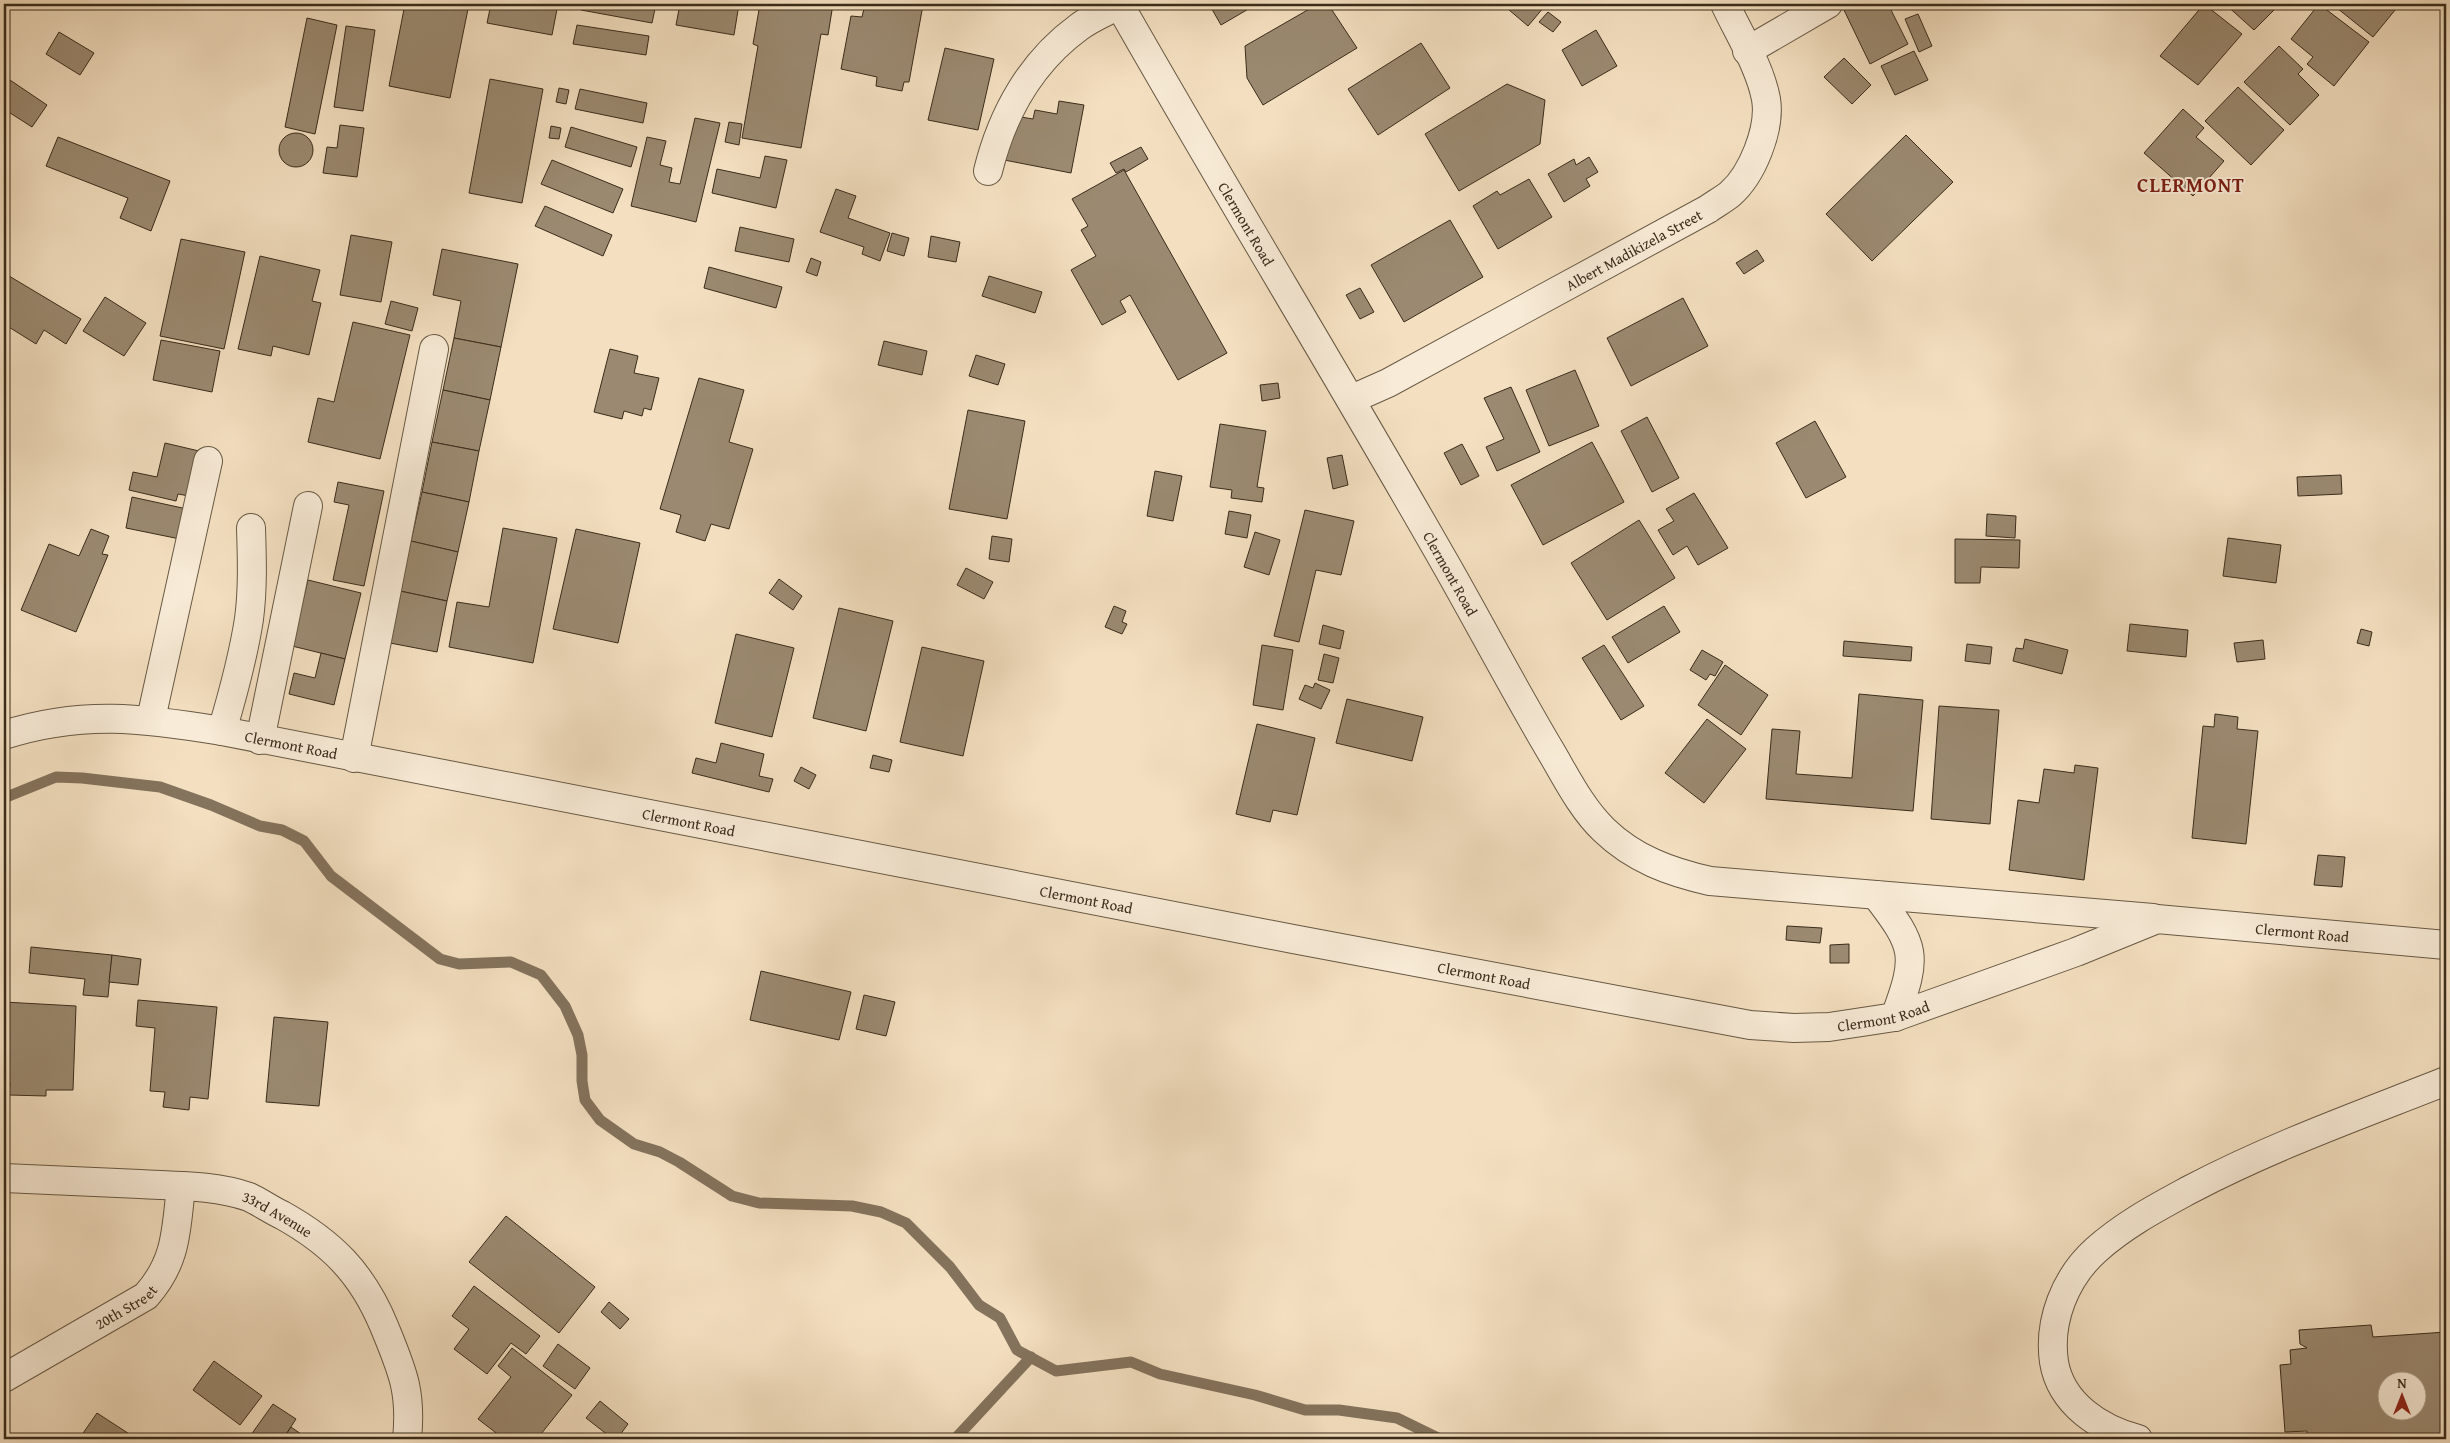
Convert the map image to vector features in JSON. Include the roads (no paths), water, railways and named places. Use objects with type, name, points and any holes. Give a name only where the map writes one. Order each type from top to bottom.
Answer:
[{"type":"street","points":[[988,171],[996,140],[1007,114],[1039,64],[1079,27],[1119,4]]},
{"type":"street","name":"Clermont Road","points":[[1119,4],[1193,135],[1352,400],[1540,734],[1580,801],[1603,830],[1645,860],[1684,875],[1710,881],[2446,944]]},
{"type":"street","name":"Albert Madikizela Street","points":[[1352,400],[1396,379],[1699,214],[1731,193],[1759,152],[1767,114],[1766,100],[1747,51],[1725,4]]},
{"type":"street","points":[[1747,51],[1828,4]]},
{"type":"street","points":[[354,758],[434,349]]},
{"type":"street","points":[[151,719],[208,461]]},
{"type":"street","points":[[260,740],[308,506]]},
{"type":"street","points":[[222,731],[240,669],[249,618],[252,576],[251,528]]},
{"type":"street","name":"Clermont Road","points":[[4,735],[62,720],[151,719],[222,731],[260,740],[1303,941],[1750,1025],[1794,1028],[1829,1027],[1895,1017],[2076,952],[2157,919]]},
{"type":"street","points":[[1876,895],[1901,928],[1909,948],[1908,978],[1895,1017]]},
{"type":"street","points":[[2138,1439],[2125,1436],[2086,1414],[2066,1396],[2056,1373],[2052,1345],[2057,1309],[2071,1280],[2095,1251],[2141,1216],[2239,1164],[2446,1082]]},
{"type":"street","name":"33rd Avenue","points":[[4,1178],[181,1186],[214,1190],[249,1198],[311,1232],[333,1249],[357,1274],[376,1306],[405,1377],[409,1415],[407,1439]]},
{"type":"street","name":"20th Street","points":[[4,1378],[146,1296],[161,1279],[170,1260],[181,1186]]},
{"type":"waterway","points":[[4,798],[56,777],[160,787],[211,805],[260,826],[282,830],[304,841],[331,876],[440,959],[459,964],[511,962],[541,975],[565,1006],[578,1035],[582,1055],[582,1081],[585,1100],[600,1120],[634,1144],[660,1152],[679,1162],[732,1196],[759,1203],[852,1206],[881,1212],[906,1223],[950,1267],[979,1305],[1000,1318],[1017,1350],[1056,1371],[1131,1362],[1160,1374],[1255,1395],[1305,1410],[1339,1410],[1397,1418],[1440,1439]]},
{"type":"waterway","points":[[955,1439],[1031,1357]]},
{"type":"district","name":"CLERMONT","points":[[2191,184]]}]
